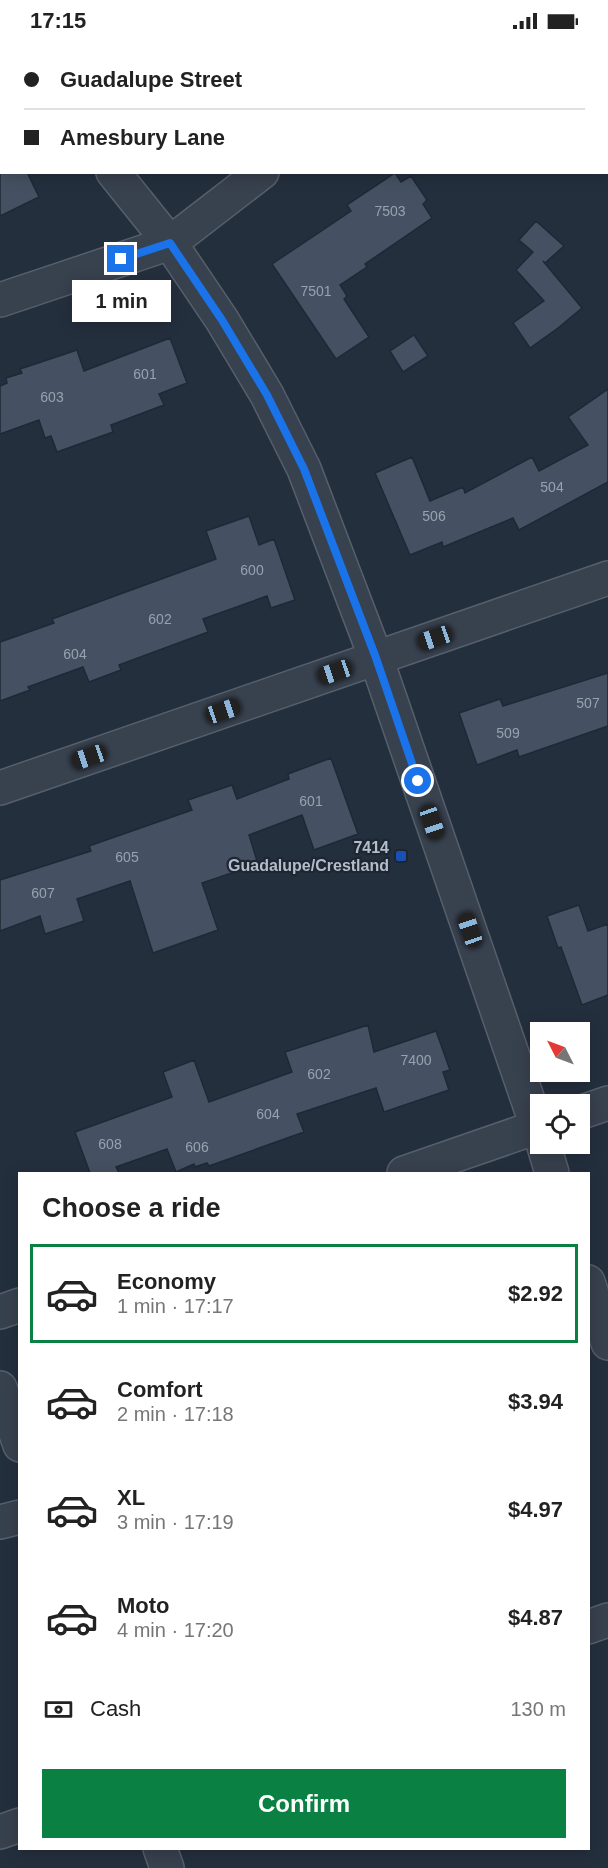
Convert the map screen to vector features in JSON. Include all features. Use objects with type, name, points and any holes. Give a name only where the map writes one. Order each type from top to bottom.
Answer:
[{"type":"street","points":[[115,174],[170,243],[222,320],[267,395],[304,469],[376,658],[530,1104]]},
{"type":"street","points":[[0,300],[170,243],[259,174]]},
{"type":"street","points":[[0,788],[608,578]]},
{"type":"street","points":[[590,1109],[608,1103]]},
{"type":"street","points":[[407,1172],[530,1136]]},
{"type":"street","points":[[546,1154],[552,1172]]},
{"type":"street","points":[[590,1288],[608,1343]]},
{"type":"street","points":[[0,1312],[18,1306]]},
{"type":"street","points":[[0,1388],[18,1439]]},
{"type":"street","points":[[0,1522],[18,1518]]},
{"type":"street","points":[[590,1626],[608,1620]]},
{"type":"street","points":[[0,1832],[18,1827]]},
{"type":"street","points":[[161,1850],[167,1868]]},
{"type":"building","points":[[0,174],[28,174],[39,197],[0,216]]},
{"type":"building","points":[[394,174],[401,182],[411,176],[427,200],[423,204],[432,218],[365,264],[367,267],[340,285],[347,296],[344,299],[369,337],[336,359],[272,264],[351,211],[347,205]]},
{"type":"building","points":[[536,221],[564,246],[545,263],[543,261],[582,308],[530,348],[513,323],[544,301],[516,270],[533,252],[519,240]]},
{"type":"building","points":[[414,335],[428,356],[403,372],[390,351]]},
{"type":"building","points":[[170,338],[187,383],[159,394],[164,405],[111,425],[113,432],[57,452],[51,436],[45,438],[39,420],[0,434],[0,386],[7,383],[6,378],[22,373],[20,369],[77,350],[84,371]]},
{"type":"building","points":[[608,389],[608,482],[519,530],[513,518],[443,547],[442,542],[410,555],[375,473],[412,457],[430,501],[463,487],[465,493],[532,457],[539,471],[588,445],[568,417]]},
{"type":"building","points":[[249,516],[259,545],[274,539],[295,600],[271,608],[267,596],[203,619],[208,632],[119,665],[121,670],[89,682],[83,667],[28,687],[30,690],[0,701],[0,642],[54,623],[52,619],[216,559],[206,531]]},
{"type":"building","points":[[608,673],[608,726],[519,757],[517,750],[477,765],[459,713],[500,699],[503,706]]},
{"type":"building","points":[[331,758],[358,834],[314,850],[302,815],[249,835],[258,864],[202,883],[218,930],[153,953],[130,881],[77,899],[84,921],[45,934],[40,916],[0,931],[0,880],[91,851],[89,846],[192,810],[188,800],[232,785],[237,799],[289,779],[288,774]]},
{"type":"building","points":[[579,905],[588,931],[608,924],[608,995],[582,1005],[547,916]]},
{"type":"building","points":[[368,1025],[374,1052],[436,1031],[450,1070],[443,1072],[449,1090],[384,1112],[376,1088],[297,1114],[304,1132],[209,1166],[207,1163],[195,1167],[194,1164],[176,1172],[167,1149],[116,1167],[118,1172],[90,1172],[75,1132],[172,1097],[163,1072],[194,1060],[209,1102],[292,1072],[285,1052]]},
{"type":"place","name":"7414 Guadalupe/Crestland","points":[[401,856]]},
{"type":"route","points":[[121,259],[170,243],[222,320],[267,395],[304,469],[376,658],[418,781]]}]
